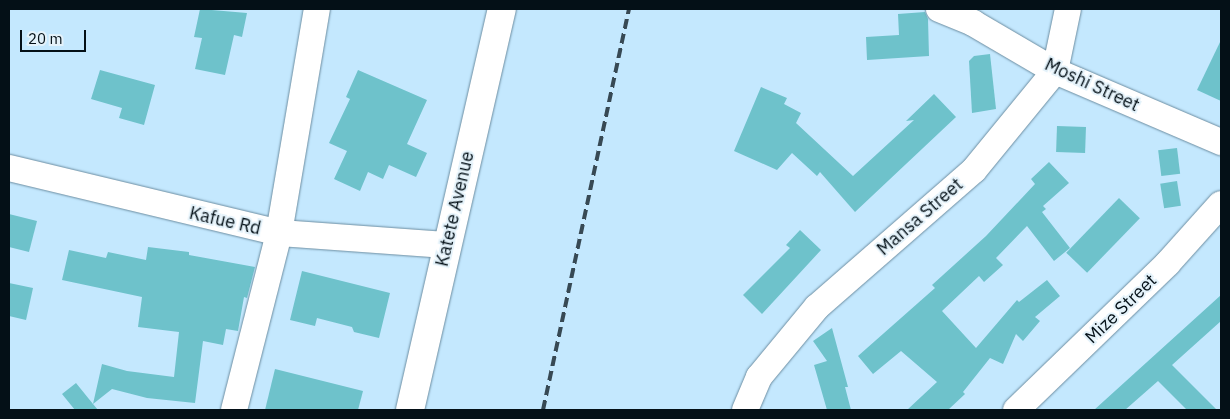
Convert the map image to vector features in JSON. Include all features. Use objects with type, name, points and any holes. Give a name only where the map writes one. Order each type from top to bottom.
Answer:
[{"type":"street","points":[[234,410],[278,233],[317,9]]},
{"type":"street","name":"Katete Avenue","points":[[410,410],[502,9]]},
{"type":"street","name":"Moshi Street","points":[[939,9],[973,23],[1055,71],[1221,142]]},
{"type":"street","name":"Mansa Street","points":[[745,410],[759,377],[817,308],[974,170],[1055,71],[1068,9]]},
{"type":"street","name":"Kafue Rd","points":[[9,168],[278,233],[447,245]]},
{"type":"street","name":"Mize Street","points":[[1016,410],[1168,263],[1221,204]]},
{"type":"building","points":[[200,9],[247,13],[242,37],[234,35],[225,75],[195,69],[202,38],[194,37]]},
{"type":"building","points":[[925,12],[928,19],[929,56],[867,60],[866,37],[899,35],[898,14]]},
{"type":"building","points":[[1221,40],[1221,101],[1197,90]]},
{"type":"building","points":[[990,54],[996,109],[972,113],[969,61],[974,56]]},
{"type":"building","points":[[100,70],[155,85],[144,125],[119,118],[122,108],[91,99]]},
{"type":"building","points":[[358,70],[427,100],[407,144],[427,153],[416,177],[389,165],[383,179],[368,172],[360,191],[334,179],[347,151],[329,143],[350,99],[346,97]]},
{"type":"building","points":[[761,87],[787,98],[784,104],[801,113],[796,123],[853,176],[914,120],[906,121],[934,94],[956,117],[855,212],[820,172],[817,176],[792,153],[777,170],[734,151]]},
{"type":"building","points":[[1057,126],[1086,127],[1085,153],[1056,152]]},
{"type":"building","points":[[1177,148],[1180,174],[1161,176],[1158,150]]},
{"type":"building","points":[[1049,162],[1069,183],[1043,206],[1046,209],[1042,212],[1070,248],[1054,261],[1027,226],[996,258],[1003,265],[984,282],[979,276],[942,311],[976,348],[1017,300],[1019,302],[1047,280],[1060,296],[1035,317],[1040,321],[1023,341],[1016,334],[1003,364],[990,358],[963,392],[965,394],[948,410],[907,410],[937,382],[901,351],[873,374],[858,356],[935,288],[932,285],[986,236],[1035,184],[1031,179]]},
{"type":"building","points":[[1177,181],[1181,206],[1164,208],[1160,184]]},
{"type":"building","points":[[1119,198],[1140,218],[1087,273],[1066,253]]},
{"type":"building","points":[[9,214],[37,221],[29,252],[9,247]]},
{"type":"building","points":[[800,230],[821,250],[762,314],[743,295],[790,248],[786,245]]},
{"type":"building","points":[[148,247],[189,252],[189,255],[255,267],[247,298],[244,297],[238,331],[226,329],[223,345],[203,341],[195,403],[147,398],[112,389],[93,404],[102,364],[127,371],[174,377],[179,332],[138,327],[142,297],[62,280],[69,250],[106,258],[108,252],[146,260]]},
{"type":"building","points":[[302,271],[390,293],[379,338],[354,332],[352,327],[317,318],[315,326],[290,320]]},
{"type":"building","points":[[9,283],[33,288],[26,320],[9,316]]},
{"type":"building","points":[[1221,295],[1221,321],[1172,365],[1217,410],[1187,410],[1158,381],[1125,410],[1094,410]]},
{"type":"building","points":[[832,328],[848,387],[845,387],[851,410],[827,410],[814,365],[827,361],[813,341]]},
{"type":"building","points":[[275,369],[363,391],[358,410],[265,410]]},
{"type":"building","points":[[76,383],[98,410],[75,410],[62,394]]},
{"type":"railway","points":[[543,410],[629,9]]}]
